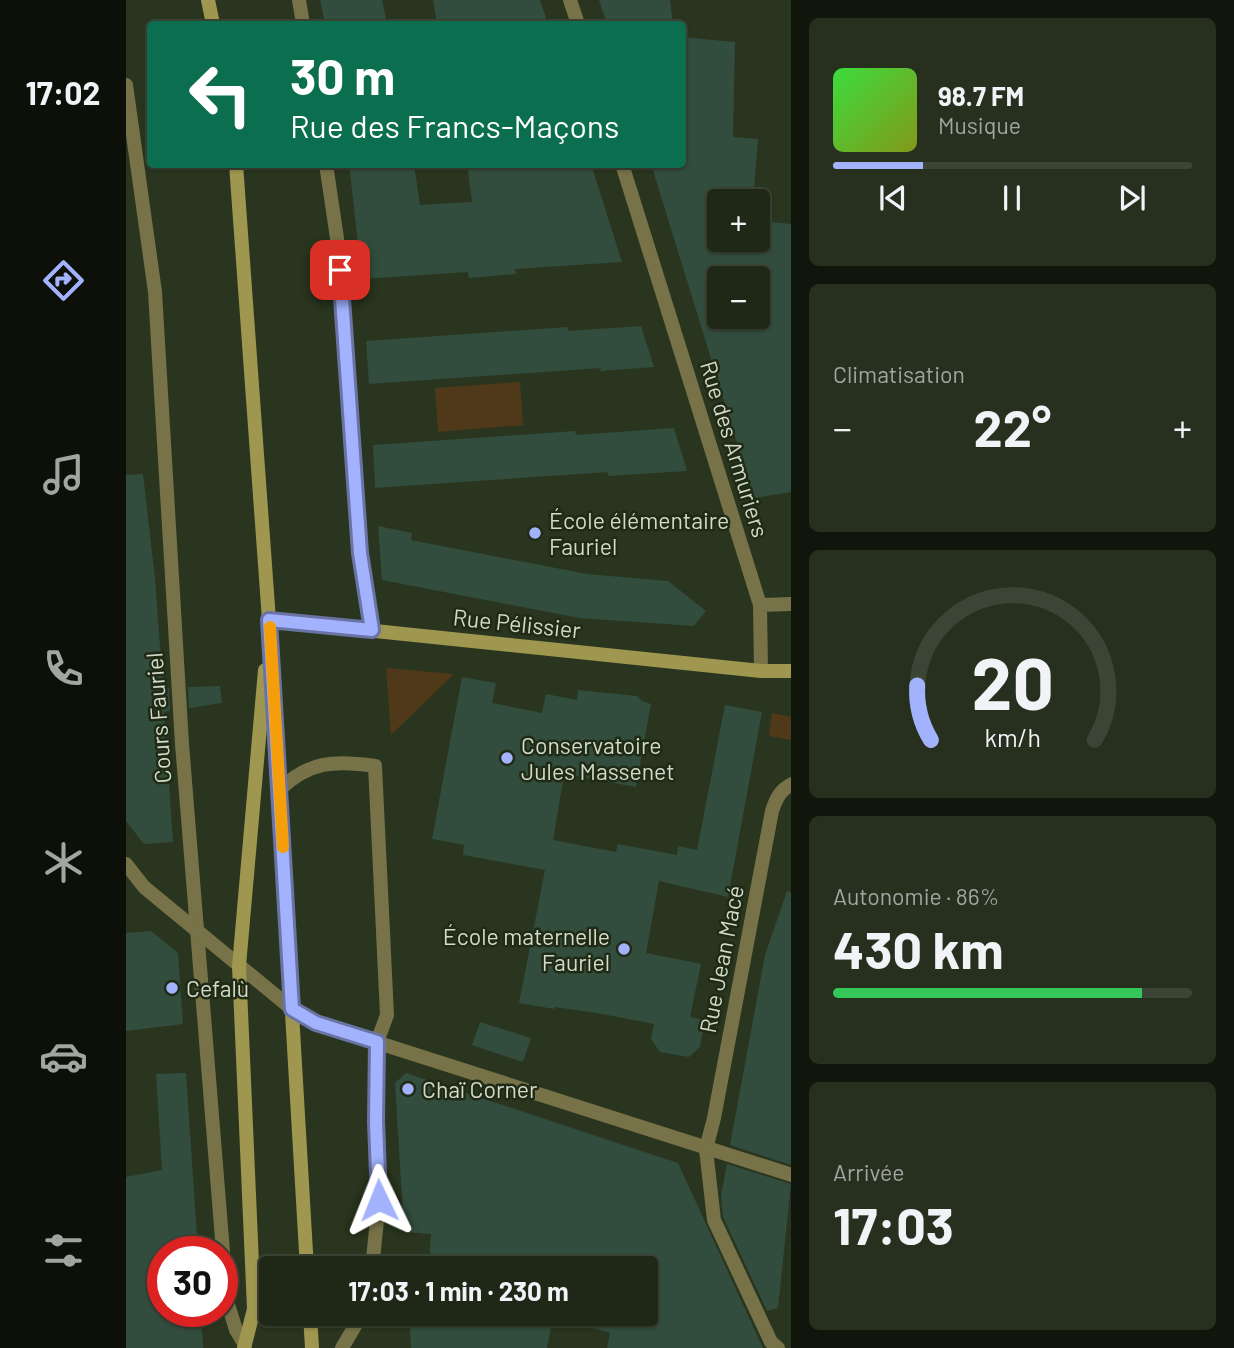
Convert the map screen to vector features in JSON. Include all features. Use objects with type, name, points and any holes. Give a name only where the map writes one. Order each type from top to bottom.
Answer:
[{"type":"main road","points":[[208,0],[213,21]]},
{"type":"main road","name":"Cours Fauriel","points":[[236,168],[269,620],[306,1256]]},
{"type":"main road","name":"Cours Fauriel","points":[[244,1347],[254,1309],[239,966],[269,620]]},
{"type":"main road","name":"Rue Pélissier","points":[[269,620],[761,671],[791,671]]},
{"type":"main road","points":[[311,1326],[312,1348]]},
{"type":"street","points":[[299,0],[302,21]]},
{"type":"street","points":[[570,0],[577,21]]},
{"type":"street","name":"Cours Fauriel","points":[[126,85],[155,292],[182,744],[227,1301],[244,1347]]},
{"type":"street","points":[[327,168],[338,245],[360,553],[372,630]]},
{"type":"street","name":"Rue des Armuriers","points":[[623,168],[760,605],[761,671]]},
{"type":"street","points":[[760,605],[791,604]]},
{"type":"street","points":[[279,790],[309,768],[351,763],[375,766],[387,1014],[377,1042],[379,1200],[373,1256]]},
{"type":"street","name":"Rue Jean Macé","points":[[706,1149],[717,1105],[772,810],[777,797],[791,784]]},
{"type":"street","points":[[126,864],[144,887],[292,1009],[316,1023],[791,1175]]},
{"type":"street","points":[[706,1149],[714,1220],[771,1342],[778,1348]]},
{"type":"street","points":[[342,1348],[355,1326]]},
{"type":"shaded area","points":[[520,382],[523,425],[438,432],[435,388]]},
{"type":"shaded area","points":[[386,668],[454,674],[391,735]]},
{"type":"shaded area","points":[[772,713],[791,717],[791,740],[769,736]]},
{"type":"building","points":[[320,0],[382,0],[386,21],[324,21]]},
{"type":"building","points":[[433,0],[540,0],[547,21],[436,21]]},
{"type":"building","points":[[599,0],[670,0],[673,21],[606,21]]},
{"type":"building","points":[[686,37],[735,42],[733,137],[758,139],[754,189],[707,189],[707,252],[770,252],[770,222],[791,224],[791,492],[754,498],[652,168],[686,168]]},
{"type":"building","points":[[349,168],[415,168],[420,205],[472,202],[468,168],[592,168],[622,262],[515,269],[516,274],[469,278],[468,272],[362,279]]},
{"type":"building","points":[[641,326],[654,367],[600,371],[601,368],[369,384],[366,341],[568,327],[568,331]]},
{"type":"building","points":[[674,428],[687,471],[608,476],[608,472],[375,488],[373,445],[575,431],[576,435]]},
{"type":"building","points":[[143,474],[155,578],[163,688],[169,688],[170,711],[164,712],[173,842],[144,844],[126,821],[126,475]]},
{"type":"building","points":[[378,526],[412,533],[411,540],[587,574],[668,581],[706,611],[694,626],[579,618],[382,580]]},
{"type":"building","points":[[462,677],[496,683],[492,703],[542,713],[546,694],[577,700],[578,690],[637,696],[651,704],[636,787],[564,774],[553,840],[616,852],[618,844],[677,855],[678,846],[697,850],[725,705],[762,712],[728,897],[659,881],[646,953],[701,964],[690,1017],[705,1020],[700,1047],[689,1057],[660,1052],[651,1039],[654,1024],[597,1013],[519,1003],[545,870],[463,855],[464,845],[432,839]]},
{"type":"building","points":[[220,686],[222,703],[189,708],[188,687]]},
{"type":"building","points":[[787,891],[791,892],[791,1165],[730,1145],[765,955]]},
{"type":"building","points":[[151,931],[178,953],[183,1024],[126,1031],[126,933]]},
{"type":"building","points":[[480,1022],[531,1038],[523,1062],[472,1045]]},
{"type":"building","points":[[186,1073],[197,1236],[147,1236],[147,1327],[202,1327],[203,1348],[126,1348],[126,1177],[162,1170],[156,1074]]},
{"type":"building","points":[[406,1073],[678,1163],[763,1348],[607,1348],[610,1333],[585,1326],[658,1326],[658,1256],[430,1256],[431,1234],[404,1232],[395,1083]]},
{"type":"building","points":[[727,1164],[791,1184],[778,1308],[767,1311],[723,1217],[721,1195]]},
{"type":"building","points":[[410,1326],[551,1326],[547,1348],[411,1348]]},
{"type":"slow traffic","points":[[270,627],[283,847]]},
{"type":"place","name":"École élémentaire Fauriel","points":[[535,533]]},
{"type":"place","name":"Conservatoire Jules Massenet","points":[[507,758]]},
{"type":"place","name":"École maternelle Fauriel","points":[[624,949]]},
{"type":"place","name":"Cefalù","points":[[172,988]]},
{"type":"place","name":"Chaï Corner","points":[[408,1089]]},
{"type":"route","points":[[340,270],[360,553],[372,630],[269,620],[292,1009],[316,1023],[377,1042],[379,1200]]}]
